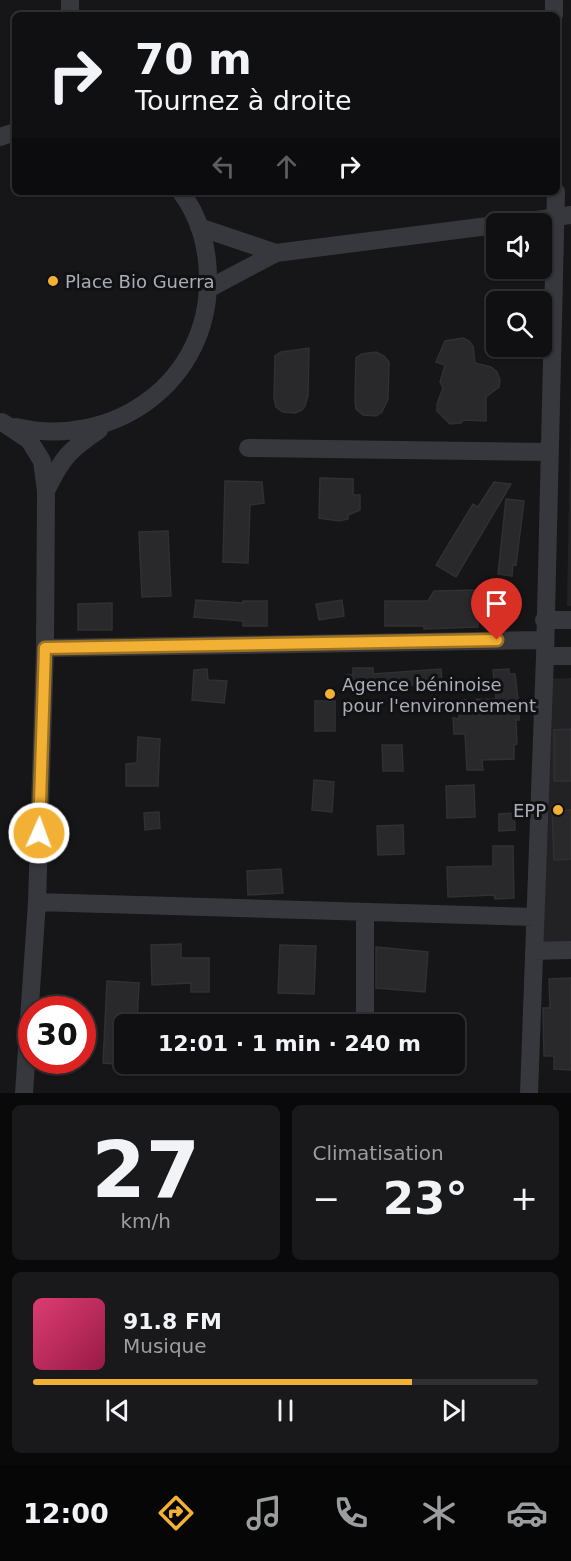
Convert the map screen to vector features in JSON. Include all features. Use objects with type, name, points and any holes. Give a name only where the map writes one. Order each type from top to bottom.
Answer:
[{"type":"street","points":[[46,491],[60,463],[74,447],[108,424],[147,403],[164,388],[190,352],[199,332],[208,289],[205,247],[200,227],[183,195]]},
{"type":"street","points":[[529,1093],[545,648],[549,452],[563,216],[557,195]]},
{"type":"street","points":[[208,289],[276,253],[486,226]]},
{"type":"street","points":[[200,227],[276,253]]},
{"type":"street","points":[[1,422],[32,431],[63,433],[108,424]]},
{"type":"street","points":[[1,422],[29,440],[42,461],[46,491],[45,648],[37,902],[24,1093]]},
{"type":"street","points":[[249,448],[549,452]]},
{"type":"street","points":[[544,620],[571,620]]},
{"type":"street","points":[[45,648],[545,648],[571,656]]},
{"type":"street","points":[[37,902],[535,917]]},
{"type":"street","points":[[364,1014],[365,912]]},
{"type":"street","points":[[534,951],[571,950]]},
{"type":"shaded area","points":[[571,391],[571,606],[567,606]]},
{"type":"shaded area","name":"EPP","points":[[571,678],[571,942],[543,942],[547,679]]},
{"type":"building","points":[[463,338],[473,346],[475,363],[491,367],[497,372],[500,380],[499,387],[486,397],[486,421],[464,420],[461,423],[450,424],[437,411],[443,388],[440,382],[445,365],[436,362],[445,341]]},
{"type":"building","points":[[309,348],[308,396],[305,406],[295,413],[283,412],[276,407],[274,398],[275,356],[281,352]]},
{"type":"building","points":[[376,352],[389,362],[388,399],[382,412],[376,416],[363,415],[356,409],[356,358],[362,354]]},
{"type":"building","points":[[320,478],[353,479],[353,495],[360,495],[360,510],[348,515],[348,519],[339,521],[319,518]]},
{"type":"building","points":[[225,481],[262,482],[264,503],[250,505],[248,563],[223,562]]},
{"type":"building","points":[[494,482],[511,484],[456,577],[436,565],[473,504],[478,507]]},
{"type":"building","points":[[506,499],[524,501],[516,565],[513,564],[512,576],[498,574]]},
{"type":"building","points":[[168,531],[171,596],[142,597],[139,532]]},
{"type":"building","points":[[477,590],[478,627],[424,629],[424,626],[385,626],[385,601],[428,601],[434,591]]},
{"type":"building","points":[[196,600],[243,603],[243,601],[267,601],[267,626],[243,626],[243,621],[194,617]]},
{"type":"building","points":[[342,600],[344,616],[319,620],[316,604]]},
{"type":"building","points":[[112,603],[112,630],[78,630],[78,604]]},
{"type":"building","points":[[353,668],[373,668],[373,674],[441,669],[442,682],[390,687],[347,686],[347,675],[353,675]]},
{"type":"building","points":[[207,669],[208,680],[227,681],[224,703],[192,700],[194,670]]},
{"type":"building","points":[[509,669],[509,674],[515,674],[519,707],[514,759],[482,760],[483,770],[467,770],[465,734],[454,734],[453,718],[459,719],[458,700],[496,699],[493,670]]},
{"type":"building","points":[[315,701],[335,701],[335,731],[315,731]]},
{"type":"building","points":[[571,729],[571,781],[554,781],[554,730]]},
{"type":"building","points":[[138,737],[160,739],[158,786],[126,786],[126,764],[137,763]]},
{"type":"building","points":[[382,745],[402,745],[403,771],[383,771]]},
{"type":"building","points":[[314,780],[334,782],[332,812],[312,810]]},
{"type":"building","points":[[474,785],[475,817],[447,818],[446,786]]},
{"type":"building","points":[[571,810],[571,859],[554,860],[552,811]]},
{"type":"building","points":[[159,812],[160,828],[145,830],[144,813]]},
{"type":"building","points":[[514,813],[515,830],[499,831],[499,814]]},
{"type":"building","points":[[403,825],[404,854],[378,855],[377,826]]},
{"type":"building","points":[[493,846],[513,846],[514,898],[495,899],[494,895],[448,897],[447,867],[493,866]]},
{"type":"building","points":[[281,869],[283,893],[248,895],[247,871]]},
{"type":"building","points":[[181,944],[181,958],[209,958],[209,992],[191,992],[191,983],[152,985],[151,945]]},
{"type":"building","points":[[280,945],[316,946],[314,994],[278,993]]},
{"type":"building","points":[[376,947],[428,952],[425,992],[376,988]]},
{"type":"building","points":[[571,978],[571,1070],[554,1069],[554,1056],[544,1056],[543,1008],[550,1008],[549,979]]},
{"type":"building","points":[[107,981],[139,983],[137,1014],[114,1014],[114,1064],[103,1063]]},
{"type":"place","name":"Place Bio Guerra","points":[[53,281]]},
{"type":"place","name":"Agence béninoise pour l'environnement","points":[[330,694]]},
{"type":"place","name":"EPP","points":[[558,810]]},
{"type":"route","points":[[39,833],[45,648],[497,640]]}]
